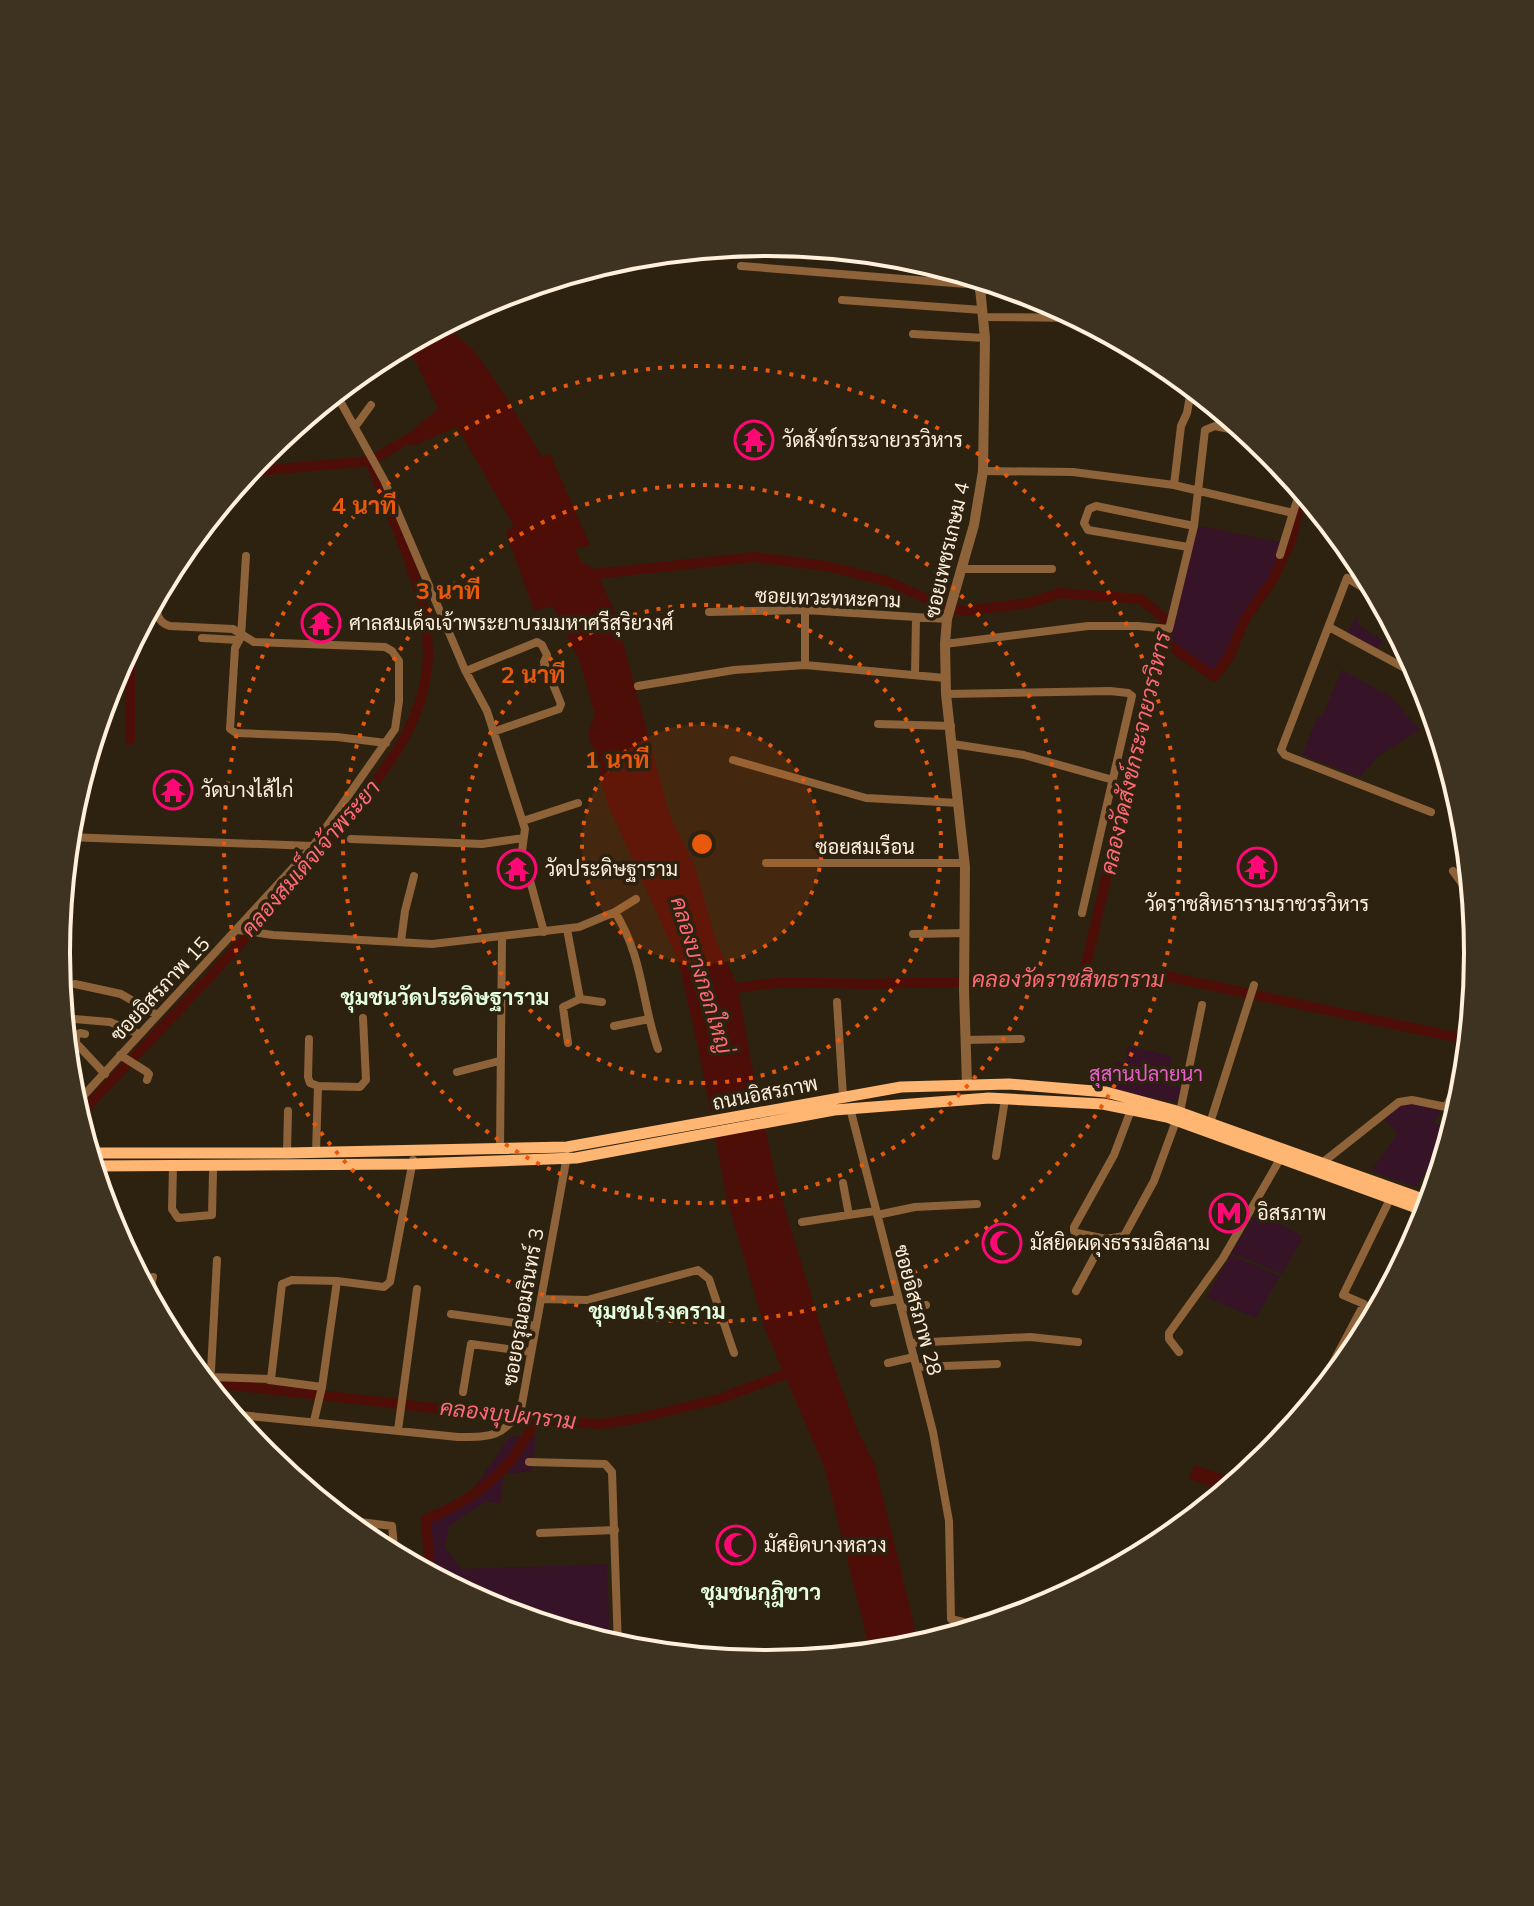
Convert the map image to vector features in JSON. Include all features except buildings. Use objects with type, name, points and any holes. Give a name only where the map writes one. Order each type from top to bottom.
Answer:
[{"type":"main road","points":[[965,1100],[967,1084]]},
{"type":"main road","name":"ถนนอิสรภาพ","points":[[100,1153],[500,1149],[567,1153],[901,1087],[1009,1084],[1106,1092],[1178,1117],[1210,1123],[1419,1198]]},
{"type":"main road","points":[[837,1101],[850,1108],[1005,1099],[1103,1104],[1178,1117],[1280,1159],[1416,1208]]},
{"type":"main road","points":[[104,1166],[413,1164],[567,1153]]},
{"type":"street","points":[[741,266],[954,282]]},
{"type":"street","name":"ซอยเพชรเกษม 4","points":[[967,1084],[965,863],[946,694],[945,644],[948,615],[974,525],[983,471],[985,338],[980,290]]},
{"type":"street","points":[[842,300],[1050,316]]},
{"type":"street","points":[[913,334],[985,338]]},
{"type":"street","points":[[1174,485],[1181,426],[1189,399]]},
{"type":"street","points":[[341,402],[406,528],[466,671],[487,711],[523,821],[522,851],[544,932]]},
{"type":"street","points":[[355,427],[371,405]]},
{"type":"street","points":[[945,644],[1088,626],[1138,626],[1164,630],[1173,620],[1194,526],[1205,430],[1215,426],[1226,428]]},
{"type":"street","points":[[983,471],[1073,472],[1174,485],[1293,513]]},
{"type":"street","points":[[1280,555],[1297,500]]},
{"type":"street","points":[[1188,547],[1088,530],[1084,523],[1089,509],[1096,506],[1194,526]]},
{"type":"street","points":[[246,556],[240,636],[235,648],[230,729],[233,732],[337,737],[386,743]]},
{"type":"street","points":[[962,569],[1052,569]]},
{"type":"street","points":[[1359,585],[1347,578],[1281,750],[1431,812]]},
{"type":"street","points":[[805,610],[805,665]]},
{"type":"street","name":"ซอยเทวะทหะคาม","points":[[709,612],[805,610],[916,617],[948,615]]},
{"type":"street","points":[[158,614],[164,625],[233,629],[240,636]]},
{"type":"street","points":[[915,675],[916,617]]},
{"type":"street","points":[[1329,627],[1402,667]]},
{"type":"street","points":[[202,638],[240,636]]},
{"type":"street","name":"ซอยอิสรภาพ 15","points":[[85,1095],[105,1074],[126,1059],[139,1034],[157,1015],[247,931],[313,846],[395,729],[399,661],[392,651],[385,647],[339,644],[254,642],[240,636]]},
{"type":"street","points":[[466,671],[537,642],[541,643],[547,655],[544,662],[561,704],[558,711],[493,732]]},
{"type":"street","points":[[638,686],[734,670],[805,665],[945,678]]},
{"type":"street","points":[[946,694],[1129,693],[1133,701],[1082,913]]},
{"type":"street","points":[[878,724],[951,726]]},
{"type":"street","points":[[953,744],[1024,755],[1113,780]]},
{"type":"street","points":[[733,760],[866,798],[959,803]]},
{"type":"street","points":[[523,821],[578,803]]},
{"type":"street","points":[[80,837],[313,846]]},
{"type":"street","points":[[351,839],[482,844],[523,838]]},
{"type":"street","name":"ซอยสมเรือน","points":[[766,863],[965,863]]},
{"type":"street","points":[[1453,871],[1460,881]]},
{"type":"street","points":[[401,941],[414,876]]},
{"type":"street","points":[[247,931],[432,944],[579,927],[615,912],[636,899]]},
{"type":"street","points":[[615,912],[638,962],[658,1049]]},
{"type":"street","points":[[567,929],[580,999]]},
{"type":"street","points":[[913,934],[965,933]]},
{"type":"street","points":[[500,1149],[502,938]]},
{"type":"street","points":[[75,984],[121,994],[157,1015]]},
{"type":"street","points":[[1210,1123],[1254,985]]},
{"type":"street","points":[[568,1043],[563,1007],[580,999],[602,1002]]},
{"type":"street","points":[[837,1002],[837,1101]]},
{"type":"street","points":[[1131,1110],[1114,1155],[1074,1231],[1104,1239],[1124,1236],[1154,1181],[1178,1117],[1202,1005]]},
{"type":"street","points":[[309,1039],[310,1083],[360,1087],[366,1080],[363,1018]]},
{"type":"street","points":[[73,1019],[110,1022],[139,1034]]},
{"type":"street","points":[[614,1026],[649,1019]]},
{"type":"street","points":[[85,1034],[76,1036],[76,1043],[105,1074]]},
{"type":"street","points":[[965,1040],[1021,1039]]},
{"type":"street","points":[[126,1059],[149,1074],[147,1080]]},
{"type":"street","points":[[457,1072],[499,1061]]},
{"type":"street","points":[[316,1153],[318,1086]]},
{"type":"street","points":[[996,1156],[1005,1099]]},
{"type":"street","points":[[1322,1163],[1399,1102],[1412,1100],[1447,1105]]},
{"type":"street","name":"ซอยอิสรภาพ 28","points":[[850,1108],[933,1432],[949,1521],[951,1619],[962,1622]]},
{"type":"street","points":[[287,1153],[288,1111]]},
{"type":"street","points":[[269,1380],[272,1376],[282,1284],[292,1280],[387,1286],[415,1151]]},
{"type":"street","name":"ซอยอรุณอมรินทร์ 3","points":[[245,1415],[458,1437],[498,1434],[521,1409],[567,1153]]},
{"type":"street","points":[[1179,1352],[1169,1339],[1169,1333],[1223,1258],[1280,1159]]},
{"type":"street","points":[[173,1166],[172,1209],[178,1218],[212,1215],[213,1172]]},
{"type":"street","points":[[843,1183],[849,1215]]},
{"type":"street","points":[[1340,1350],[1364,1304],[1343,1295],[1390,1199]]},
{"type":"street","points":[[802,1222],[938,1205],[977,1204]]},
{"type":"street","points":[[1076,1291],[1104,1239]]},
{"type":"street","points":[[211,1372],[217,1260]]},
{"type":"street","points":[[541,1299],[587,1300],[698,1270],[709,1279],[734,1353]]},
{"type":"street","points":[[314,1421],[337,1281]]},
{"type":"street","points":[[398,1430],[417,1289]]},
{"type":"street","points":[[874,1303],[926,1305]]},
{"type":"street","points":[[451,1314],[536,1326]]},
{"type":"street","points":[[910,1343],[1016,1337],[1078,1342]]},
{"type":"street","points":[[463,1392],[471,1344],[531,1352]]},
{"type":"street","points":[[888,1363],[914,1357]]},
{"type":"street","points":[[917,1367],[997,1364]]},
{"type":"street","points":[[218,1383],[269,1380],[322,1387]]},
{"type":"street","points":[[529,1462],[609,1466],[612,1472],[615,1530],[618,1634]]},
{"type":"street","points":[[366,1523],[392,1526],[394,1542]]},
{"type":"street","points":[[540,1533],[615,1530]]},
{"type":"green space","points":[[1199,526],[1280,542],[1279,560],[1214,673],[1164,637]]},
{"type":"green space","points":[[1357,615],[1359,626],[1383,640],[1377,650],[1346,634]]},
{"type":"green space","points":[[1342,670],[1391,697],[1420,730],[1378,756],[1360,777],[1302,755]]},
{"type":"green space","name":"สุสานปลายนา","points":[[1128,1046],[1171,1056],[1169,1085],[1181,1088],[1176,1102],[1111,1090],[1115,1062],[1126,1063]]},
{"type":"green space","points":[[1410,1102],[1440,1111],[1435,1122],[1441,1127],[1432,1162],[1416,1187],[1371,1171],[1398,1133],[1383,1119],[1398,1105]]},
{"type":"green space","points":[[1257,1211],[1303,1237],[1282,1274],[1232,1253]]},
{"type":"green space","points":[[1231,1255],[1280,1276],[1256,1318],[1206,1297]]},
{"type":"green space","points":[[536,1435],[532,1471],[504,1474],[500,1503],[485,1502],[449,1526],[445,1548],[462,1569],[607,1564],[610,1632],[500,1597],[435,1566],[430,1524],[434,1511],[472,1492],[509,1437]]},
{"type":"water","name":"คลองบางกอกใหญ่","points":[[452,332],[472,349],[542,457],[550,454],[590,545],[575,549],[582,562],[596,570],[615,613],[670,816],[695,866],[715,938],[737,984],[777,1183],[829,1354],[857,1429],[875,1465],[914,1634],[867,1643],[825,1469],[766,1332],[727,1200],[678,960],[608,805],[588,733],[595,715],[580,662],[553,606],[534,611],[506,532],[514,526],[457,427],[413,446],[403,438],[438,409],[410,354]]},
{"type":"water","points":[[1194,1465],[1228,1476],[1214,1488],[1189,1479]]},
{"type":"pier","points":[[763,1101],[768,1126],[711,1137],[706,1112]]},
{"type":"waterway","points":[[264,470],[370,461],[415,435]]},
{"type":"waterway","name":"คลองสมเด็จเจ้าพระยา","points":[[87,1106],[209,978],[305,870],[391,760],[413,720],[426,677],[426,623],[412,567],[370,461]]},
{"type":"waterway","points":[[1161,639],[1214,677],[1229,657],[1245,619],[1272,581],[1291,541],[1299,505]]},
{"type":"waterway","name":"คลองวัดสังข์กระจายวรวิหาร","points":[[587,575],[754,557],[826,566],[887,581],[947,608],[965,611],[1029,603],[1059,593],[1141,599],[1166,620],[1083,978]]},
{"type":"waterway","points":[[130,671],[130,740]]},
{"type":"waterway","name":"คลองวัดราชสิทธาราม","points":[[727,989],[783,982],[865,984],[1170,977],[1459,1038]]},
{"type":"waterway","name":"คลองบุปผาราม","points":[[219,1384],[599,1424],[635,1419],[719,1399],[796,1370]]},
{"type":"waterway","points":[[429,1563],[426,1519],[460,1502],[491,1480],[516,1453],[535,1419]]},
{"type":"place","name":"วัดสังข์กระจายวรวิหาร","points":[[754,440]]},
{"type":"place","name":"ศาลสมเด็จเจ้าพระยาบรมมหาศรีสุริยวงศ์","points":[[321,623]]},
{"type":"place","name":"วัดบางไส้ไก่","points":[[173,790]]},
{"type":"place","name":"วัดราชสิทธารามราชวรวิหาร","points":[[1257,867]]},
{"type":"place","name":"วัดประดิษฐาราม","points":[[517,869]]},
{"type":"place","name":"อิสรภาพ","points":[[1229,1213]]},
{"type":"place","name":"มัสยิดผดุงธรรมอิสลาม","points":[[1002,1243]]},
{"type":"place","name":"มัสยิดบางหลวง","points":[[736,1545]]},
{"type":"district","name":"ชุมชนวัดประดิษฐาราม","points":[[445,997]]},
{"type":"district","name":"ชุมชนโรงคราม","points":[[657,1311]]},
{"type":"district","name":"ชุมชนกุฎิขาว","points":[[761,1592]]}]
